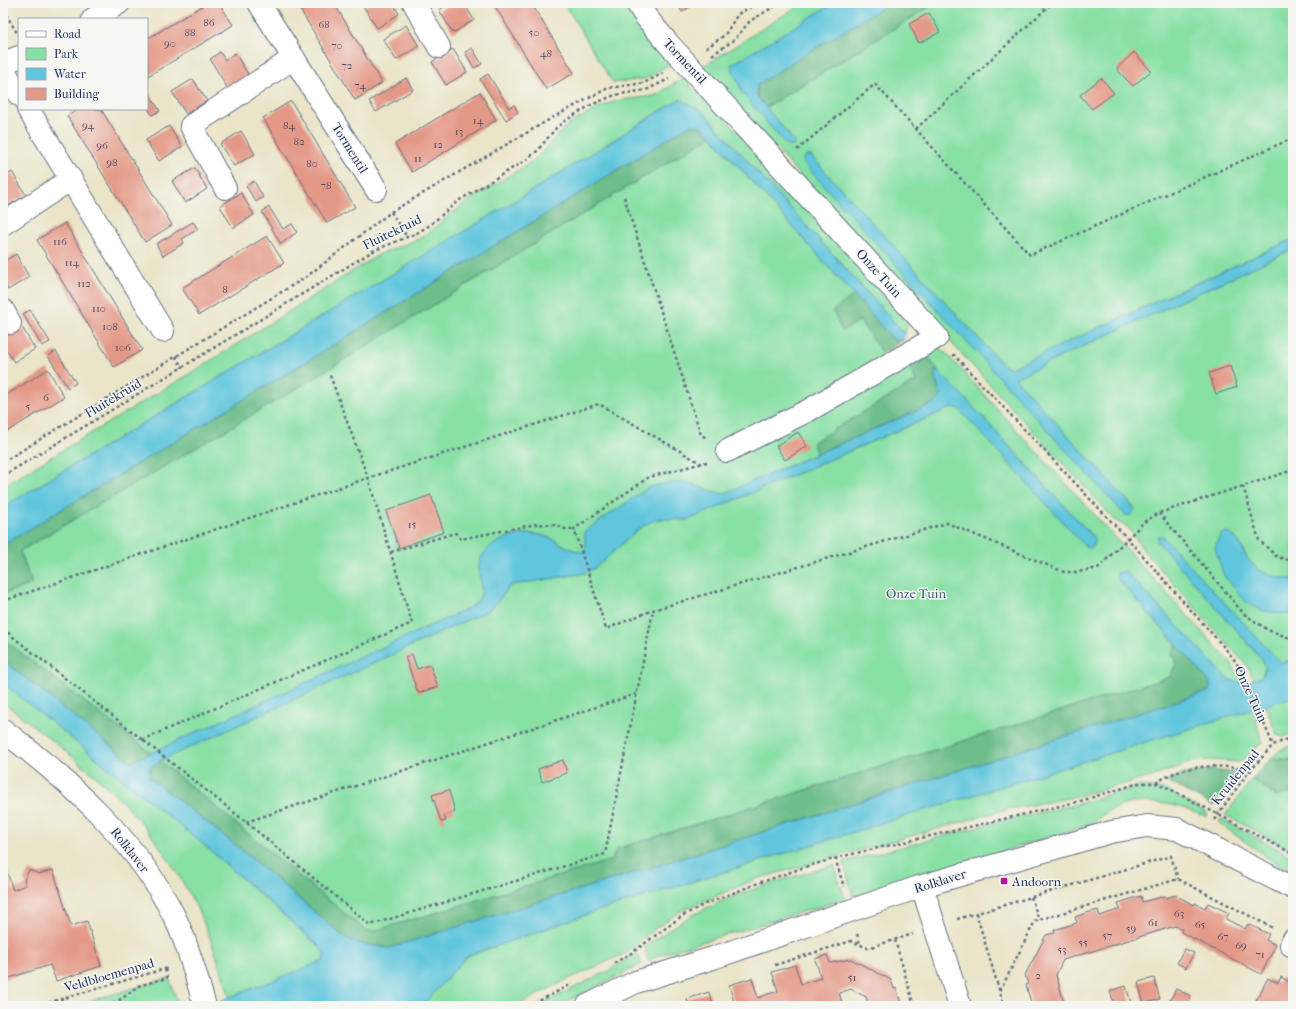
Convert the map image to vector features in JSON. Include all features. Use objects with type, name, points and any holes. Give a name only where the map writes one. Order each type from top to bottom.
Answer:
[{"type":"street","points":[[95,18],[119,3]]},
{"type":"street","name":"Tormentil","points":[[259,3],[376,189]]},
{"type":"street","points":[[414,3],[439,46]]},
{"type":"street","name":"Tormentil","points":[[638,3],[646,17],[661,35],[696,59],[736,117]]},
{"type":"street","points":[[3,64],[18,57]]},
{"type":"street","points":[[225,188],[191,126],[294,58]]},
{"type":"street","points":[[3,69],[18,93]]},
{"type":"street","points":[[29,110],[164,331]]},
{"type":"street","name":"Onze Tuin","points":[[736,117],[937,337]]},
{"type":"street","points":[[3,224],[71,179]]},
{"type":"street","points":[[727,451],[809,410],[937,337]]},
{"type":"street","name":"Rolklaver","points":[[3,730],[86,800],[115,828],[138,858],[159,889],[176,920],[192,960],[204,1002]]},
{"type":"street","name":"Rolklaver","points":[[587,1006],[636,982],[713,958],[922,886],[1111,832],[1136,827],[1147,826],[1177,829],[1293,888]]},
{"type":"street","points":[[922,886],[960,1006]]},
{"type":"path","points":[[696,59],[725,35],[738,14],[757,3]]},
{"type":"path","name":"Fluitekruid","points":[[3,476],[373,251],[407,237],[430,225],[472,192],[526,160],[537,151],[556,128],[566,120],[602,99],[631,91],[646,90],[696,59],[722,49],[734,40],[750,21],[780,3]]},
{"type":"path","points":[[916,129],[1052,3]]},
{"type":"path","points":[[3,9],[18,34]]},
{"type":"path","points":[[3,462],[300,281],[391,212],[552,118],[608,88],[644,83],[664,72]]},
{"type":"path","points":[[780,164],[875,84],[1030,255],[1293,138]]},
{"type":"path","points":[[376,189],[407,237]]},
{"type":"path","points":[[624,197],[701,435],[727,451]]},
{"type":"path","name":"Onze Tuin","points":[[937,337],[1128,539],[1230,654],[1242,671],[1273,745]]},
{"type":"path","points":[[142,740],[412,623],[368,478],[329,373]]},
{"type":"path","points":[[3,601],[368,478],[599,404],[702,464]]},
{"type":"path","points":[[391,552],[455,533],[461,539],[536,524],[555,525],[565,529],[574,529],[649,477],[702,464],[727,451]]},
{"type":"path","points":[[574,529],[606,629],[653,610],[947,523],[1064,572],[1078,572],[1098,568],[1144,522],[1159,513],[1293,470]]},
{"type":"path","points":[[1244,486],[1259,540],[1277,557],[1293,561]]},
{"type":"path","points":[[1159,513],[1244,614],[1268,630],[1290,638],[1293,637]]},
{"type":"path","points":[[3,629],[246,822],[370,925],[605,854],[653,610]]},
{"type":"path","points":[[246,822],[636,694]]},
{"type":"path","name":"Kruidenpad","points":[[1201,840],[1217,815],[1273,745],[1293,737]]},
{"type":"path","points":[[1156,783],[1168,774],[1187,768],[1208,765],[1252,770]]},
{"type":"path","points":[[613,964],[633,952],[682,916],[705,904],[756,884],[835,858],[1077,802],[1139,783],[1156,783],[1293,854]]},
{"type":"path","points":[[835,858],[851,910]]},
{"type":"path","points":[[1000,991],[1035,921],[1178,879],[1288,939]]},
{"type":"path","points":[[1031,897],[1039,920]]},
{"type":"path","points":[[976,913],[1004,1006]]},
{"type":"path","points":[[895,940],[914,1006]]},
{"type":"path","name":"Veldbloemenpad","points":[[36,1006],[165,969],[167,978],[138,986],[124,998],[108,1006]]},
{"type":"path","points":[[529,1006],[574,983]]},
{"type":"green space","points":[[564,3],[626,3],[672,63],[645,79],[613,83]]},
{"type":"green space","points":[[803,3],[834,3],[732,65],[743,94],[794,141],[766,107],[936,3],[1293,3],[1293,239],[1011,368],[1004,366],[811,156],[806,156],[1135,509],[1015,378],[1293,249],[1293,579],[1270,575],[1255,567],[1248,559],[1239,542],[1232,535],[1226,532],[1288,615],[1293,615],[1293,659],[1281,663],[1255,635],[1246,643],[1261,658],[1266,667],[1261,677],[1254,680],[1247,666],[1144,551],[1129,528],[1116,521],[945,336],[702,67]]},
{"type":"green space","points":[[890,3],[936,3],[766,107],[758,98],[757,85]]},
{"type":"green space","points":[[685,77],[692,87],[731,124],[908,322],[905,334],[703,112],[680,99],[510,204],[3,507],[3,486],[191,373],[380,254],[421,238],[465,203],[536,159],[564,128],[574,121],[607,104],[620,100],[654,96]]},
{"type":"green space","points":[[690,125],[700,126],[711,136],[286,395],[20,551],[32,584],[3,594],[3,545],[319,354]]},
{"type":"green space","points":[[711,136],[892,338],[898,341],[903,340],[882,353],[890,363],[937,348],[942,349],[1230,662],[1243,683],[1229,680],[1125,571],[1117,578],[1177,645],[1172,653],[1176,664],[1170,677],[617,849],[612,860],[374,931],[366,931],[160,761],[485,612],[495,605],[511,585],[585,573],[604,561],[632,534],[651,521],[660,519],[688,520],[953,407],[959,409],[1094,538],[965,398],[939,372],[935,403],[723,494],[718,494],[585,541],[586,546],[584,552],[571,549],[542,535],[534,534],[525,534],[507,538],[498,542],[491,546],[481,558],[479,572],[481,585],[480,597],[477,602],[467,609],[151,753],[3,639],[3,594],[32,584],[20,551],[286,395]]},
{"type":"green space","points":[[854,295],[892,338],[898,341],[903,340],[882,353],[860,321],[842,331],[833,311]]},
{"type":"green space","points":[[925,352],[939,372],[935,371],[935,374],[941,397],[935,403],[816,454],[813,442],[916,381],[907,364]]},
{"type":"green space","points":[[3,639],[151,753],[131,762],[3,660]]},
{"type":"green space","points":[[1177,645],[1208,680],[1210,685],[1209,691],[666,863],[390,948],[361,944],[344,937],[237,846],[149,777],[150,768],[160,761],[366,931],[374,931],[612,860],[616,849],[1170,677],[1176,664],[1172,653]]},
{"type":"green space","points":[[3,683],[203,844],[317,945],[325,954],[323,961],[230,998],[204,922],[180,877],[160,848],[140,821],[109,788],[74,758],[3,702]]},
{"type":"green space","points":[[1293,697],[1293,733],[1283,737],[1277,735],[1265,705]]},
{"type":"green space","points":[[1253,709],[1262,743],[1240,762],[1210,760],[1195,761],[1151,777],[1069,798],[1004,810],[756,879],[681,911],[656,928],[626,953],[564,981],[516,1006],[422,1006],[467,956],[597,911]]},
{"type":"green space","points":[[1293,745],[1293,760],[1272,758],[1280,750]]},
{"type":"green space","points":[[1272,758],[1293,760],[1293,792],[1276,796],[1252,779]]},
{"type":"green space","points":[[1212,770],[1237,773],[1214,806],[1170,783],[1168,780],[1183,774]]},
{"type":"green space","points":[[1252,779],[1276,796],[1293,792],[1293,851],[1225,815]]},
{"type":"green space","points":[[1139,786],[1165,790],[1207,813],[1207,816],[1184,808],[1159,803],[1147,802],[1124,805],[1102,815],[1092,824],[853,897],[844,862],[1005,820],[1070,806]]},
{"type":"green space","points":[[1222,819],[1293,857],[1293,873],[1274,862],[1220,824],[1220,820]]},
{"type":"green space","points":[[834,865],[845,899],[659,955],[648,961],[645,947],[647,945],[686,919],[706,908],[748,891]]},
{"type":"green space","points":[[637,954],[642,964],[557,1006],[537,1006],[608,971]]},
{"type":"green space","points":[[169,978],[179,1006],[72,1006]]},
{"type":"water","points":[[834,3],[890,3],[757,85],[756,93],[758,98],[794,141],[794,145],[787,146],[743,94],[731,65]]},
{"type":"water","points":[[680,99],[703,112],[905,334],[903,340],[898,341],[892,338],[706,130],[700,126],[690,125],[319,354],[3,545],[3,507],[510,204]]},
{"type":"water","points":[[806,156],[811,156],[1004,366],[1011,368],[1293,239],[1293,249],[1015,378],[1135,509],[1131,515],[1125,515],[804,164],[803,158]]},
{"type":"water","points":[[935,371],[939,372],[965,398],[1094,538],[1093,546],[1090,548],[1086,547],[959,409],[953,407],[688,520],[660,519],[651,522],[641,527],[604,561],[585,573],[511,585],[495,605],[485,612],[160,761],[150,768],[149,777],[237,846],[344,937],[362,944],[389,948],[666,863],[1209,691],[1210,685],[1208,680],[1117,578],[1117,573],[1125,571],[1229,680],[1243,683],[1261,677],[1266,667],[1261,658],[1157,541],[1158,536],[1162,536],[1281,663],[1293,659],[1293,697],[597,911],[467,956],[422,1006],[207,1006],[323,961],[325,954],[317,944],[203,844],[3,683],[3,660],[131,762],[467,609],[477,602],[480,597],[481,585],[479,572],[481,558],[491,546],[506,538],[524,534],[542,535],[570,549],[584,552],[586,546],[584,532],[649,487],[668,483],[684,482],[723,494],[935,403],[941,397],[935,378]]},
{"type":"water","points":[[1226,532],[1232,535],[1239,542],[1248,559],[1255,567],[1276,577],[1293,579],[1293,615],[1263,611],[1246,602],[1224,576],[1215,548],[1220,535]]},
{"type":"building","points":[[207,3],[219,3],[233,25],[148,76],[148,38]]},
{"type":"building","points":[[296,3],[334,3],[382,83],[355,100]]},
{"type":"building","points":[[370,3],[393,3],[399,14],[377,28],[364,7]]},
{"type":"building","points":[[451,3],[464,3],[474,20],[453,33],[439,10]]},
{"type":"building","points":[[493,3],[531,3],[574,73],[546,89]]},
{"type":"building","points":[[677,3],[696,3],[682,12]]},
{"type":"building","points":[[929,13],[940,32],[919,43],[909,24]]},
{"type":"building","points":[[406,25],[419,46],[396,60],[383,39]]},
{"type":"building","points":[[472,48],[482,64],[474,68],[465,52]]},
{"type":"building","points":[[453,49],[467,72],[446,85],[432,62]]},
{"type":"building","points":[[220,52],[225,60],[235,53],[249,76],[228,89],[210,59]]},
{"type":"building","points":[[1134,52],[1151,71],[1133,86],[1117,68]]},
{"type":"building","points":[[488,74],[509,108],[514,105],[518,112],[506,120],[480,79]]},
{"type":"building","points":[[406,78],[413,90],[376,112],[369,101]]},
{"type":"building","points":[[1101,78],[1114,93],[1092,109],[1080,95]]},
{"type":"building","points":[[193,79],[207,101],[186,114],[172,92]]},
{"type":"building","points":[[148,92],[160,111],[152,115],[148,108]]},
{"type":"building","points":[[480,92],[496,120],[412,172],[395,144]]},
{"type":"building","points":[[291,101],[355,207],[327,223],[263,118]]},
{"type":"building","points":[[77,110],[102,110],[172,225],[145,242],[67,116]]},
{"type":"building","points":[[169,126],[182,147],[159,161],[146,140]]},
{"type":"building","points":[[241,131],[255,154],[234,166],[220,144]]},
{"type":"building","points":[[195,168],[207,189],[185,203],[172,181]]},
{"type":"building","points":[[12,172],[26,195],[5,208],[3,205],[3,178]]},
{"type":"building","points":[[254,181],[263,197],[256,202],[246,186]]},
{"type":"building","points":[[241,193],[254,215],[233,228],[220,206]]},
{"type":"building","points":[[269,207],[283,229],[292,224],[297,232],[281,244],[262,212]]},
{"type":"building","points":[[193,222],[198,229],[182,239],[184,243],[163,256],[156,244]]},
{"type":"building","points":[[65,223],[142,350],[114,367],[37,240]]},
{"type":"building","points":[[267,236],[284,263],[199,315],[182,288]]},
{"type":"building","points":[[16,254],[29,277],[8,290],[3,281],[3,262]]},
{"type":"building","points":[[30,310],[50,342],[42,346],[23,314]]},
{"type":"building","points":[[22,327],[35,349],[14,362],[3,344],[3,338]]},
{"type":"building","points":[[56,351],[76,383],[68,388],[48,356]]},
{"type":"building","points":[[1230,366],[1237,387],[1216,394],[1209,373]]},
{"type":"building","points":[[48,369],[64,397],[3,434],[3,397]]},
{"type":"building","points":[[798,432],[807,446],[785,460],[776,446]]},
{"type":"building","points":[[431,495],[444,532],[399,548],[386,511]]},
{"type":"building","points":[[412,654],[417,669],[430,665],[438,687],[418,693],[405,657]]},
{"type":"building","points":[[563,760],[567,773],[542,782],[538,769]]},
{"type":"building","points":[[449,790],[455,812],[444,815],[446,821],[441,822],[432,795]]},
{"type":"building","points":[[3,860],[13,890],[26,885],[24,880],[29,870],[39,874],[53,870],[71,926],[87,921],[101,966],[56,981],[50,965],[3,980]]},
{"type":"building","points":[[1175,895],[1194,905],[1195,903],[1205,908],[1208,903],[1229,913],[1226,919],[1245,929],[1248,924],[1269,934],[1266,940],[1276,945],[1261,974],[1181,932],[1182,929],[1175,926],[1063,960],[1056,975],[1065,1006],[1032,1006],[1026,985],[1028,984],[1025,975],[1046,935],[1055,933],[1054,930],[1077,923],[1075,917],[1086,913],[1098,910],[1100,916],[1120,909],[1118,903],[1141,896],[1142,902]]},
{"type":"building","points":[[1184,949],[1194,953],[1186,968],[1177,963]]},
{"type":"building","points":[[827,955],[830,963],[851,959],[891,980],[894,989],[896,988],[902,1006],[869,1006],[866,997],[851,989],[839,993],[843,1005],[839,1006],[731,1006],[735,1005],[729,985],[752,978],[758,998],[778,991],[772,972],[795,965],[801,984],[821,978],[815,959]]},
{"type":"building","points":[[1281,977],[1293,984],[1293,1006],[1253,1006],[1268,978],[1278,983]]},
{"type":"building","points":[[1154,978],[1160,999],[1144,1004],[1138,982]]},
{"type":"building","points":[[1126,986],[1132,1006],[1115,1006],[1110,991]]},
{"type":"building","points":[[1176,989],[1191,996],[1186,1006],[1167,1006]]},
{"type":"building","points":[[709,992],[713,1006],[689,1006],[687,999]]},
{"type":"place","name":"Andoorn","points":[[1004,881]]}]
